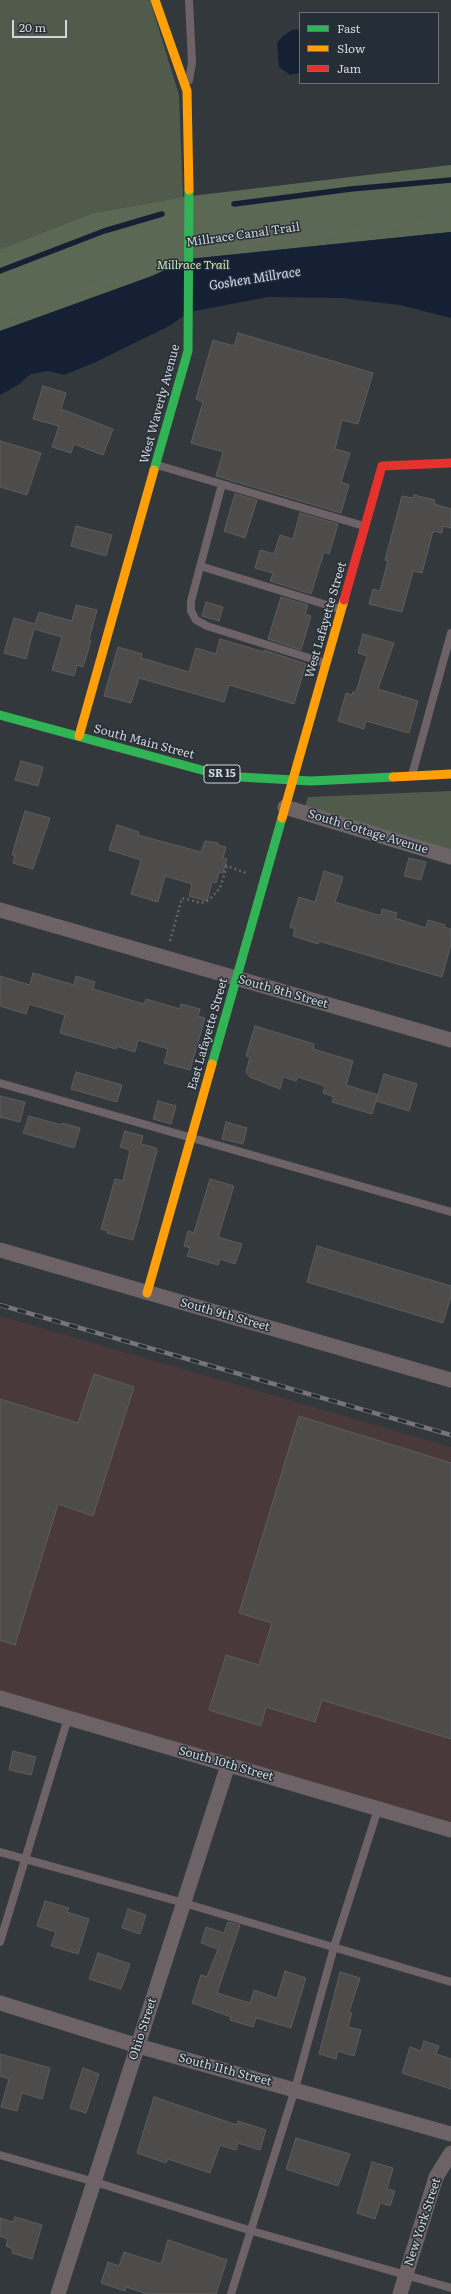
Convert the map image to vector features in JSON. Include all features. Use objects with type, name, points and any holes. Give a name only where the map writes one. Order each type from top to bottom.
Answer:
[{"type":"street","name":"West Waverly Avenue","points":[[79,736],[185,365],[189,335],[187,91],[155,0]]},
{"type":"street","name":"West Lafayette Street","points":[[292,781],[382,466],[451,463]]},
{"type":"street","name":"South Main Street","points":[[1,719],[79,736],[210,772],[240,777],[292,781],[451,774]]},
{"type":"street","name":"East Lafayette Street","points":[[147,1293],[292,781]]},
{"type":"street","name":"South Cottage Avenue","points":[[285,807],[451,857]]},
{"type":"street","name":"South 8th Street","points":[[0,910],[236,979],[451,1039]]},
{"type":"street","name":"South 9th Street","points":[[0,1250],[451,1380]]},
{"type":"street","name":"South 10th Street","points":[[0,1698],[451,1830]]},
{"type":"street","name":"Ohio Street","points":[[58,2294],[228,1765]]},
{"type":"street","name":"South 11th Street","points":[[0,2003],[138,2046],[451,2134]]},
{"type":"street","name":"New York Street","points":[[400,2294],[436,2177],[451,2153]]},
{"type":"lane","points":[[187,91],[192,63],[188,0]]},
{"type":"lane","points":[[156,465],[365,526]]},
{"type":"lane","points":[[222,484],[191,601],[191,611],[196,620],[207,626],[326,663]]},
{"type":"lane","points":[[200,566],[341,609]]},
{"type":"lane","points":[[412,776],[451,633]]},
{"type":"lane","points":[[0,1083],[192,1136],[451,1212]]},
{"type":"lane","points":[[0,1942],[68,1718]]},
{"type":"lane","points":[[231,2294],[252,2231],[295,2089],[334,1947],[378,1809]]},
{"type":"lane","points":[[0,1852],[184,1903],[451,1982]]},
{"type":"lane","points":[[0,2155],[95,2182],[252,2231],[451,2288]]},
{"type":"path","name":"Millrace Canal Trail","points":[[0,318],[76,293],[189,252],[451,219]]},
{"type":"path","points":[[170,940],[182,898],[201,903],[209,900],[220,888],[227,866]]},
{"type":"shaded area","points":[[0,1316],[451,1447],[451,1825],[0,1698]]},
{"type":"green space","points":[[0,0],[150,0],[179,95],[183,197],[93,213],[0,249]]},
{"type":"green space","points":[[451,165],[451,232],[189,259],[152,276],[0,331],[0,249],[93,213],[183,197]]},
{"type":"green space","points":[[451,791],[451,852],[305,806],[308,797]]},
{"type":"water","points":[[299,29],[299,73],[290,75],[279,67],[277,43],[283,36],[292,30]]},
{"type":"water","name":"Goshen Millrace","points":[[451,232],[451,318],[400,305],[341,298],[268,297],[189,312],[171,325],[96,362],[64,375],[48,371],[31,374],[18,385],[0,395],[0,331],[152,276],[189,259]]},
{"type":"building","points":[[238,333],[373,373],[358,424],[342,420],[335,449],[350,453],[341,482],[349,485],[341,513],[216,476],[223,452],[191,443],[203,402],[196,399],[213,340],[234,346]]},
{"type":"building","points":[[43,386],[66,393],[61,409],[113,429],[103,455],[74,444],[71,453],[52,447],[59,426],[33,419]]},
{"type":"building","points":[[0,441],[41,453],[27,495],[0,487]]},
{"type":"building","points":[[235,494],[257,500],[245,538],[224,531]]},
{"type":"building","points":[[414,495],[435,500],[434,504],[451,509],[451,528],[443,526],[442,533],[433,531],[422,573],[413,571],[402,612],[369,604],[373,589],[380,591],[388,561],[385,560],[402,496],[413,498]]},
{"type":"building","points":[[300,513],[338,524],[329,554],[324,552],[311,594],[270,581],[273,573],[255,568],[260,550],[274,554],[280,535],[293,539]]},
{"type":"building","points":[[76,526],[112,535],[106,556],[71,546]]},
{"type":"building","points":[[281,597],[308,605],[305,614],[311,616],[301,650],[268,639]]},
{"type":"building","points":[[206,602],[223,607],[219,621],[202,616]]},
{"type":"building","points":[[76,605],[97,610],[89,640],[91,641],[83,667],[77,665],[74,676],[52,670],[62,637],[34,629],[26,659],[4,653],[14,618],[35,624],[39,612],[72,621]]},
{"type":"building","points":[[363,634],[394,643],[378,689],[418,701],[409,733],[366,721],[364,729],[338,721],[346,693],[352,695],[353,692],[356,692],[367,656],[358,653]]},
{"type":"building","points":[[220,639],[264,652],[264,650],[306,664],[294,704],[229,685],[224,702],[139,678],[131,703],[104,696],[118,647],[142,654],[141,658],[189,672],[196,648],[216,654]]},
{"type":"building","points":[[21,761],[43,767],[38,786],[15,780]]},
{"type":"building","points":[[25,811],[50,818],[33,869],[13,863],[15,855],[12,855]]},
{"type":"building","points":[[117,825],[139,832],[138,835],[201,852],[205,841],[218,843],[218,845],[226,847],[223,858],[227,859],[223,873],[219,872],[216,883],[212,882],[207,901],[189,896],[192,884],[165,876],[158,902],[131,894],[141,860],[109,850]]},
{"type":"building","points":[[409,858],[426,862],[421,880],[404,876]]},
{"type":"building","points":[[324,871],[343,877],[335,902],[378,915],[381,915],[382,909],[397,913],[395,918],[426,928],[428,920],[445,925],[444,927],[451,929],[451,944],[442,977],[319,941],[318,944],[293,936],[295,929],[290,927],[299,897],[315,902]]},
{"type":"building","points":[[33,973],[74,985],[76,976],[95,982],[93,989],[144,1004],[146,999],[180,1009],[181,1004],[200,1009],[198,1016],[205,1018],[190,1070],[164,1063],[168,1049],[138,1040],[135,1052],[116,1046],[116,1049],[60,1033],[65,1015],[29,1004],[26,1014],[0,1006],[0,976],[30,985]]},
{"type":"building","points":[[255,1026],[314,1044],[313,1049],[353,1061],[346,1085],[378,1095],[372,1114],[332,1102],[334,1097],[323,1093],[325,1086],[298,1077],[296,1081],[283,1077],[280,1089],[250,1077],[246,1072],[250,1057],[246,1056]]},
{"type":"building","points":[[76,1072],[122,1085],[117,1102],[71,1089]]},
{"type":"building","points":[[384,1074],[417,1084],[409,1111],[376,1101]]},
{"type":"building","points":[[0,1096],[25,1102],[20,1122],[0,1117]]},
{"type":"building","points":[[158,1101],[176,1106],[171,1124],[153,1119]]},
{"type":"building","points":[[29,1116],[61,1125],[62,1123],[80,1128],[74,1148],[23,1133]]},
{"type":"building","points":[[226,1122],[247,1128],[243,1144],[222,1139]]},
{"type":"building","points":[[125,1131],[143,1136],[141,1144],[156,1148],[157,1151],[133,1240],[107,1233],[108,1231],[101,1229],[115,1179],[123,1181],[130,1150],[120,1147]]},
{"type":"building","points":[[210,1179],[234,1186],[218,1237],[242,1244],[235,1264],[220,1259],[218,1265],[187,1256],[190,1248],[184,1246],[188,1231],[194,1233]]},
{"type":"building","points":[[317,1246],[451,1286],[451,1296],[443,1323],[307,1282]]},
{"type":"building","points":[[94,1374],[134,1387],[93,1516],[58,1504],[15,1645],[0,1640],[0,1399],[78,1423]]},
{"type":"building","points":[[299,1416],[451,1463],[451,1739],[322,1700],[315,1722],[266,1707],[261,1726],[209,1710],[226,1655],[259,1665],[272,1623],[239,1613]]},
{"type":"building","points":[[13,1751],[36,1757],[31,1775],[9,1770]]},
{"type":"building","points":[[45,1901],[69,1908],[67,1912],[89,1919],[78,1954],[51,1946],[56,1932],[37,1926]]},
{"type":"building","points":[[128,1909],[146,1915],[140,1934],[122,1928]]},
{"type":"building","points":[[228,1922],[240,1925],[217,1993],[250,2003],[254,1990],[277,1998],[285,1971],[306,1978],[291,2028],[256,2018],[253,2027],[230,2020],[231,2017],[192,2003],[201,1975],[207,1977],[218,1949],[201,1943],[206,1927],[224,1933]]},
{"type":"building","points":[[98,1953],[130,1964],[121,1989],[89,1979]]},
{"type":"building","points":[[340,1972],[360,1978],[349,2012],[352,2013],[348,2027],[361,2030],[354,2056],[338,2051],[336,2059],[319,2054]]},
{"type":"building","points":[[424,2041],[439,2046],[436,2054],[451,2059],[451,2089],[402,2073],[410,2047],[421,2051]]},
{"type":"building","points":[[0,2054],[50,2068],[42,2099],[22,2093],[17,2111],[1,2107],[9,2079],[0,2076]]},
{"type":"building","points":[[83,2068],[99,2074],[86,2113],[70,2108]]},
{"type":"building","points":[[154,2097],[237,2125],[238,2121],[266,2130],[260,2150],[238,2143],[236,2150],[220,2145],[210,2173],[168,2159],[166,2163],[137,2153]]},
{"type":"building","points":[[296,2138],[350,2154],[338,2186],[286,2169]]},
{"type":"building","points":[[372,2162],[393,2168],[387,2189],[395,2191],[390,2206],[380,2203],[375,2219],[357,2213]]},
{"type":"building","points":[[15,2217],[42,2225],[32,2259],[12,2253],[13,2249],[6,2246],[8,2239],[0,2236],[0,2218],[13,2222]]},
{"type":"building","points":[[168,2240],[227,2260],[216,2294],[147,2294],[126,2287],[125,2291],[101,2283],[108,2262],[119,2266],[124,2252],[161,2264]]},
{"type":"waterway","points":[[234,204],[351,189],[451,180]]},
{"type":"waterway","points":[[0,271],[104,231],[162,214]]},
{"type":"railway","points":[[0,1305],[451,1435]]},
{"type":"traffic: fast","points":[[154,470],[188,351],[189,190]]},
{"type":"traffic: fast","points":[[0,715],[209,772],[240,777],[311,781],[393,777]]},
{"type":"traffic: fast","points":[[212,1064],[282,818]]},
{"type":"traffic: slow","points":[[155,0],[187,91],[189,190]]},
{"type":"traffic: slow","points":[[79,736],[154,470]]},
{"type":"traffic: slow","points":[[282,818],[344,600]]},
{"type":"traffic: slow","points":[[393,777],[451,774]]},
{"type":"traffic: slow","points":[[147,1293],[212,1064]]},
{"type":"traffic: jam","points":[[344,600],[382,466],[451,463]]},
{"type":"park label","name":"Millrace Trail","points":[[193,265]]}]
